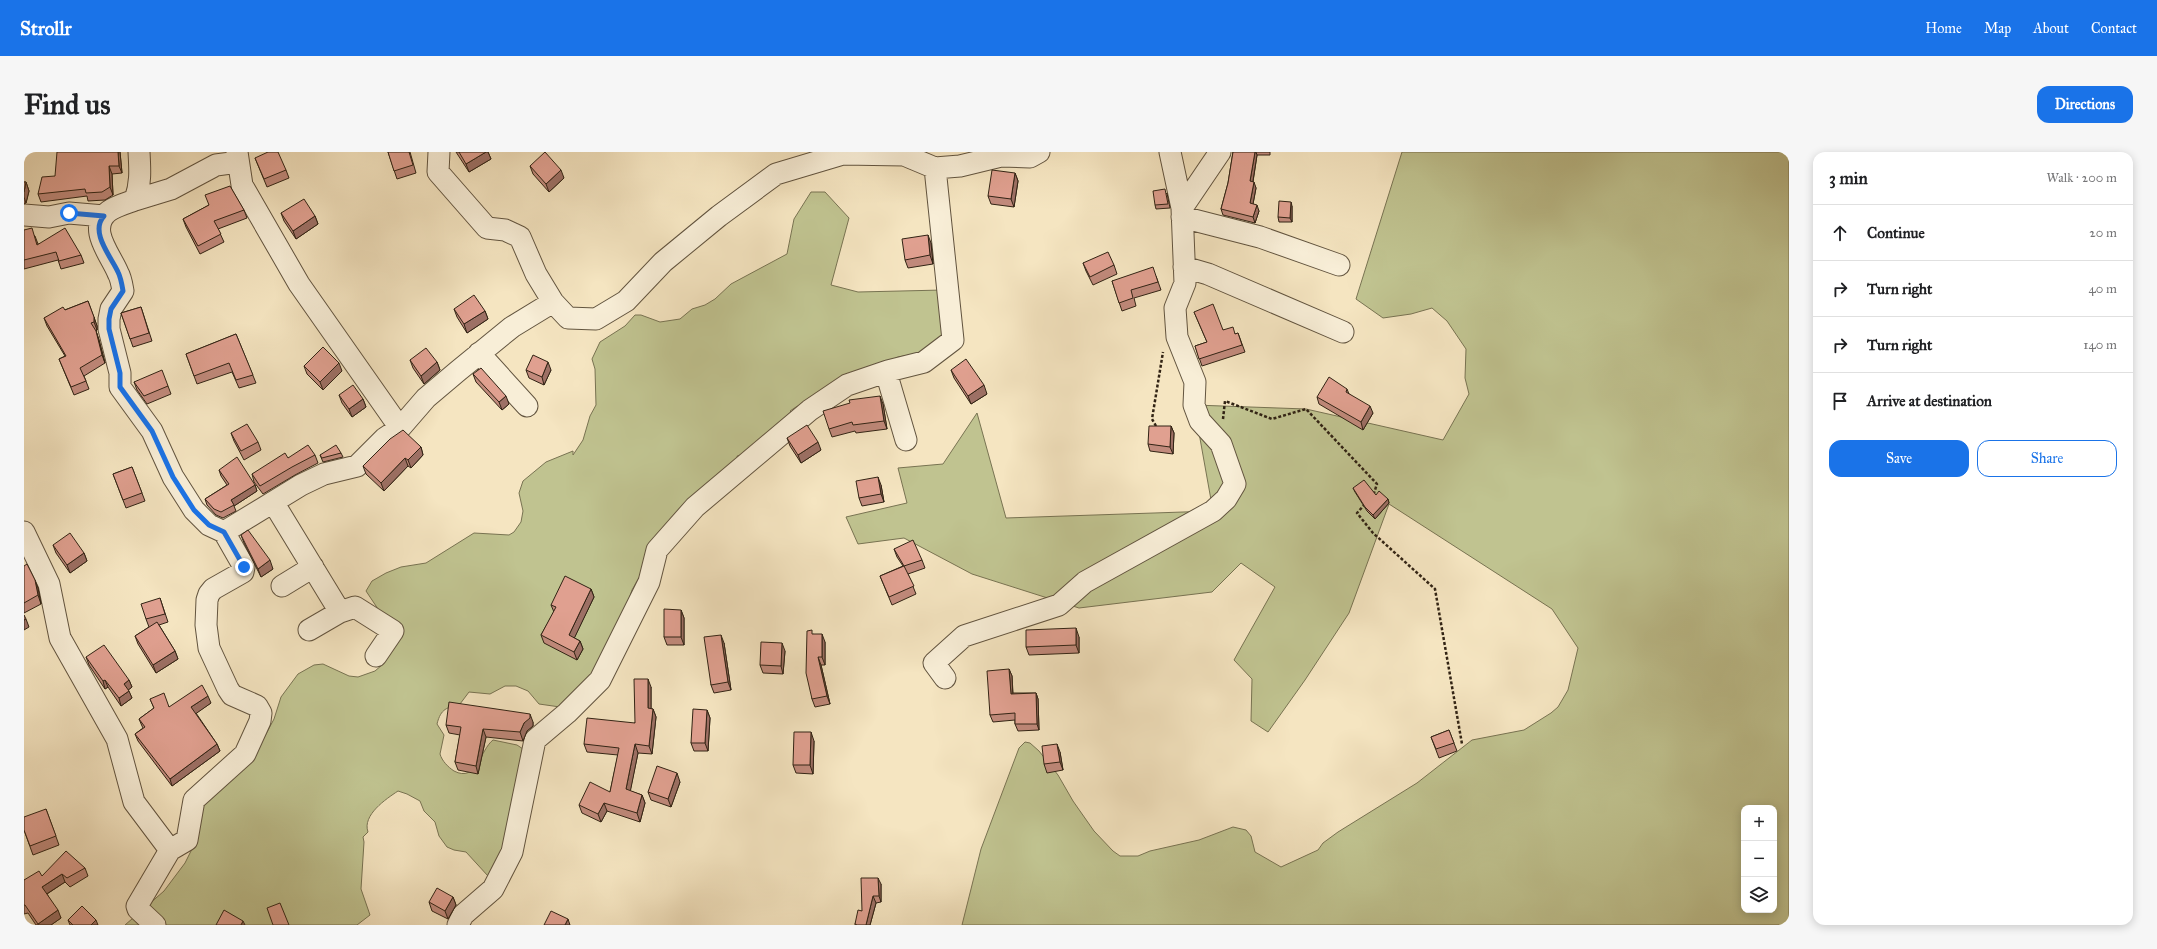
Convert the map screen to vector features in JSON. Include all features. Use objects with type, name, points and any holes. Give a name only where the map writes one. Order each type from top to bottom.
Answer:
[{"type":"street","points":[[135,200],[139,187],[141,171],[139,152]]},
{"type":"street","points":[[439,152],[438,172],[487,228],[506,230],[520,237],[536,274],[554,302],[568,318],[596,319],[626,301],[663,262],[719,216],[776,174],[843,154],[904,155],[935,168],[960,166],[1001,156],[1030,157],[1039,152]]},
{"type":"street","points":[[945,678],[934,662],[964,636],[1059,605],[1085,582],[1213,510],[1226,499],[1235,484],[1221,444],[1200,421],[1194,405],[1195,382],[1177,337],[1175,308],[1185,282],[1182,213],[1170,152]]},
{"type":"street","points":[[1182,213],[1220,152]]},
{"type":"street","points":[[155,925],[138,909],[137,906],[170,850],[187,840],[194,800],[245,754],[260,721],[261,713],[257,706],[232,695],[228,689],[209,648],[206,625],[207,600],[209,594],[245,570],[224,532],[209,525],[194,510],[173,477],[152,431],[120,387],[120,373],[109,329],[109,319],[111,309],[123,291],[118,272],[105,250],[99,230],[104,216],[109,211],[135,200],[171,189],[216,165],[238,157],[242,185],[299,284],[400,428]]},
{"type":"street","points":[[458,925],[463,915],[493,889],[512,852],[535,740],[568,713],[600,680],[649,582],[657,550],[695,507],[810,410],[847,385],[886,372],[924,362],[953,340],[952,312],[935,168]]},
{"type":"street","points":[[24,215],[49,216],[69,213],[104,216]]},
{"type":"street","points":[[1182,213],[1260,237],[1338,265]]},
{"type":"street","points":[[1184,267],[1208,274],[1343,332]]},
{"type":"street","points":[[224,532],[273,502],[324,474],[357,466],[385,438],[400,428],[426,398],[479,353],[512,327],[554,302]]},
{"type":"street","points":[[479,353],[527,406]]},
{"type":"street","points":[[886,372],[906,440]]},
{"type":"street","points":[[273,502],[340,612]]},
{"type":"street","points":[[24,532],[48,584],[60,638],[117,739],[134,802],[170,850]]},
{"type":"street","points":[[282,586],[313,567]]},
{"type":"street","points":[[309,630],[340,612],[355,607],[393,630],[376,656]]},
{"type":"path","points":[[1156,426],[1152,419],[1157,397],[1163,344]]},
{"type":"path","points":[[1221,444],[1225,401],[1272,419],[1306,409],[1377,484],[1374,494],[1356,513],[1373,533],[1435,589],[1462,744]]},
{"type":"green space","points":[[1402,152],[1789,152],[1789,925],[962,925],[981,849],[1019,748],[1025,742],[1030,743],[1039,751],[1058,775],[1073,801],[1094,831],[1113,851],[1120,856],[1138,856],[1150,851],[1199,840],[1233,827],[1246,830],[1251,836],[1255,852],[1281,867],[1318,850],[1323,843],[1338,832],[1417,783],[1472,740],[1524,730],[1558,707],[1568,690],[1578,648],[1552,609],[1389,504],[1349,613],[1305,680],[1268,732],[1251,721],[1252,679],[1234,660],[1275,587],[1241,563],[1212,592],[1079,608],[972,574],[904,538],[858,544],[846,517],[907,503],[898,468],[943,464],[977,413],[1006,518],[1213,511],[1194,405],[1306,409],[1443,440],[1469,394],[1465,378],[1466,349],[1447,321],[1432,308],[1411,314],[1383,318],[1356,299]]},
{"type":"green space","points":[[811,192],[825,192],[849,218],[831,285],[858,292],[943,290],[949,326],[931,351],[898,357],[796,407],[790,411],[792,413],[741,455],[737,456],[738,460],[641,574],[632,590],[611,654],[560,707],[539,704],[528,691],[516,686],[505,686],[490,694],[469,692],[460,704],[448,708],[440,715],[437,724],[444,735],[440,754],[446,764],[454,771],[462,774],[468,773],[477,764],[493,740],[517,745],[523,749],[510,833],[488,876],[466,852],[447,847],[439,836],[435,822],[424,811],[420,801],[398,791],[376,808],[368,820],[368,832],[363,837],[361,889],[370,915],[357,925],[125,925],[164,891],[185,863],[193,847],[200,806],[230,782],[258,749],[274,719],[281,697],[298,674],[314,665],[323,664],[349,676],[358,677],[375,671],[382,665],[386,656],[378,609],[366,591],[372,581],[401,567],[426,563],[474,533],[509,535],[514,532],[521,522],[523,511],[519,493],[523,481],[546,462],[573,451],[573,455],[583,440],[590,416],[596,405],[595,369],[592,359],[600,342],[625,326],[635,315],[641,315],[660,322],[680,319],[692,309],[705,305],[715,299],[731,284],[787,254],[794,219]]},
{"type":"building","points":[[57,152],[118,152],[119,166],[109,166],[110,187],[102,192],[86,193],[85,189],[38,194],[42,177],[55,176]]},
{"type":"building","points":[[268,152],[278,152],[286,170],[264,179],[255,158]]},
{"type":"building","points":[[388,152],[409,152],[413,165],[394,171]]},
{"type":"building","points":[[459,152],[486,152],[466,164]]},
{"type":"building","points":[[545,152],[561,170],[546,184],[530,166]]},
{"type":"building","points":[[1233,152],[1255,152],[1250,181],[1254,182],[1250,203],[1257,205],[1253,217],[1221,209],[1228,183]]},
{"type":"building","points":[[992,170],[1015,173],[1011,199],[988,196]]},
{"type":"building","points":[[230,186],[244,210],[214,221],[221,234],[198,246],[183,219],[209,205],[205,195]]},
{"type":"building","points":[[1165,189],[1168,204],[1155,205],[1153,191]]},
{"type":"building","points":[[304,199],[315,216],[293,231],[281,213]]},
{"type":"building","points":[[1279,201],[1291,202],[1290,218],[1278,217]]},
{"type":"building","points":[[32,228],[37,245],[65,228],[81,255],[59,261],[56,252],[24,260],[24,230]]},
{"type":"building","points":[[928,235],[930,255],[905,260],[902,239]]},
{"type":"building","points":[[1108,252],[1114,265],[1090,277],[1083,263]]},
{"type":"building","points":[[1153,267],[1158,282],[1131,290],[1133,298],[1119,303],[1112,281]]},
{"type":"building","points":[[474,295],[485,311],[464,324],[454,309]]},
{"type":"building","points":[[88,301],[94,317],[94,322],[91,323],[96,331],[102,355],[80,368],[86,381],[71,387],[59,359],[66,356],[44,318],[63,307],[65,310]]},
{"type":"building","points":[[1213,304],[1223,330],[1233,327],[1235,334],[1238,333],[1242,345],[1199,359],[1195,346],[1207,342],[1194,312]]},
{"type":"building","points":[[141,307],[149,333],[130,339],[121,313]]},
{"type":"building","points":[[236,334],[253,375],[236,380],[229,363],[194,376],[186,354]]},
{"type":"building","points":[[323,347],[339,363],[320,382],[304,366]]},
{"type":"building","points":[[426,348],[437,362],[421,376],[410,360]]},
{"type":"building","points":[[533,355],[548,362],[542,377],[526,370]]},
{"type":"building","points":[[966,359],[984,385],[968,396],[951,370]]},
{"type":"building","points":[[481,368],[506,396],[499,402],[473,374]]},
{"type":"building","points":[[162,370],[168,386],[144,396],[134,382]]},
{"type":"building","points":[[1329,377],[1347,389],[1346,392],[1370,406],[1361,422],[1317,397]]},
{"type":"building","points":[[353,385],[363,399],[349,409],[339,395]]},
{"type":"building","points":[[880,396],[884,421],[853,425],[852,422],[829,429],[823,411],[850,403],[849,400]]},
{"type":"building","points":[[247,424],[258,442],[241,451],[231,433]]},
{"type":"building","points":[[807,425],[818,442],[798,455],[787,438]]},
{"type":"building","points":[[1149,426],[1171,426],[1170,447],[1148,444]]},
{"type":"building","points":[[403,430],[421,447],[408,460],[405,458],[381,483],[363,466],[390,439]]},
{"type":"building","points":[[308,445],[315,455],[260,486],[252,474],[285,453],[288,458]]},
{"type":"building","points":[[336,445],[341,453],[322,458],[320,455]]},
{"type":"building","points":[[237,457],[255,485],[231,500],[234,505],[221,512],[214,509],[205,499],[229,484],[219,470]]},
{"type":"building","points":[[132,467],[142,493],[123,500],[113,474]]},
{"type":"building","points":[[878,477],[881,494],[859,498],[856,481]]},
{"type":"building","points":[[1364,480],[1376,495],[1379,491],[1388,499],[1373,515],[1365,507],[1353,488]]},
{"type":"building","points":[[248,530],[270,560],[258,569],[241,535]]},
{"type":"building","points":[[70,533],[84,553],[67,565],[53,545]]},
{"type":"building","points":[[913,540],[922,560],[904,566],[894,549]]},
{"type":"building","points":[[27,564],[35,580],[38,595],[24,603],[24,566]]},
{"type":"building","points":[[904,566],[914,586],[889,597],[880,576]]},
{"type":"building","points":[[565,576],[591,589],[569,635],[580,641],[574,652],[541,635],[556,607],[551,605]]},
{"type":"building","points":[[160,598],[165,614],[146,619],[141,604]]},
{"type":"building","points":[[664,609],[681,610],[681,637],[664,637]]},
{"type":"building","points":[[157,622],[175,651],[153,665],[135,636]]},
{"type":"building","points":[[1076,628],[1076,645],[1026,647],[1026,630]]},
{"type":"building","points":[[812,630],[812,634],[822,634],[822,657],[818,657],[827,696],[812,699],[806,673],[807,631]]},
{"type":"building","points":[[721,635],[728,682],[711,685],[704,637]]},
{"type":"building","points":[[761,642],[782,643],[781,666],[760,665]]},
{"type":"building","points":[[104,645],[129,680],[124,684],[129,691],[119,698],[105,680],[103,681],[86,657]]},
{"type":"building","points":[[1009,669],[1011,694],[1036,693],[1037,724],[1015,724],[1015,713],[990,715],[987,671]]},
{"type":"building","points":[[634,679],[648,679],[648,708],[653,709],[649,746],[635,744],[626,789],[642,795],[637,813],[604,803],[598,814],[579,805],[590,782],[610,792],[619,748],[584,744],[587,718],[635,723]]},
{"type":"building","points":[[202,685],[208,696],[191,707],[217,744],[170,779],[135,734],[145,727],[139,719],[154,708],[150,699],[164,693],[169,707]]},
{"type":"building","points":[[449,702],[530,714],[530,718],[524,723],[520,732],[483,729],[476,766],[455,762],[461,727],[446,725]]},
{"type":"building","points":[[693,709],[707,710],[705,743],[691,743]]},
{"type":"building","points":[[1449,730],[1454,743],[1436,749],[1431,737]]},
{"type":"building","points":[[794,732],[811,732],[810,765],[793,765]]},
{"type":"building","points":[[1057,744],[1060,762],[1044,764],[1042,746]]},
{"type":"building","points":[[657,766],[677,773],[668,799],[648,792]]},
{"type":"building","points":[[46,809],[56,836],[30,846],[24,830],[24,817]]},
{"type":"building","points":[[66,851],[85,868],[67,878],[62,874],[42,887],[58,910],[38,924],[24,905],[24,880],[39,871],[42,876]]},
{"type":"building","points":[[861,878],[878,878],[879,896],[873,896],[866,925],[855,924],[858,910],[862,911]]},
{"type":"building","points":[[437,888],[453,897],[445,911],[429,902]]},
{"type":"building","points":[[280,903],[289,925],[273,925],[267,908]]},
{"type":"building","points":[[82,906],[96,920],[91,925],[73,925],[68,920]]},
{"type":"building","points":[[224,910],[243,921],[241,925],[216,925]]},
{"type":"building","points":[[551,911],[568,919],[565,925],[544,925]]},
{"type":"route","points":[[69,213],[104,216],[99,230],[105,250],[118,272],[123,291],[111,309],[109,319],[109,329],[120,373],[120,387],[159,442],[173,477],[194,510],[209,525],[224,532],[244,567]]}]
